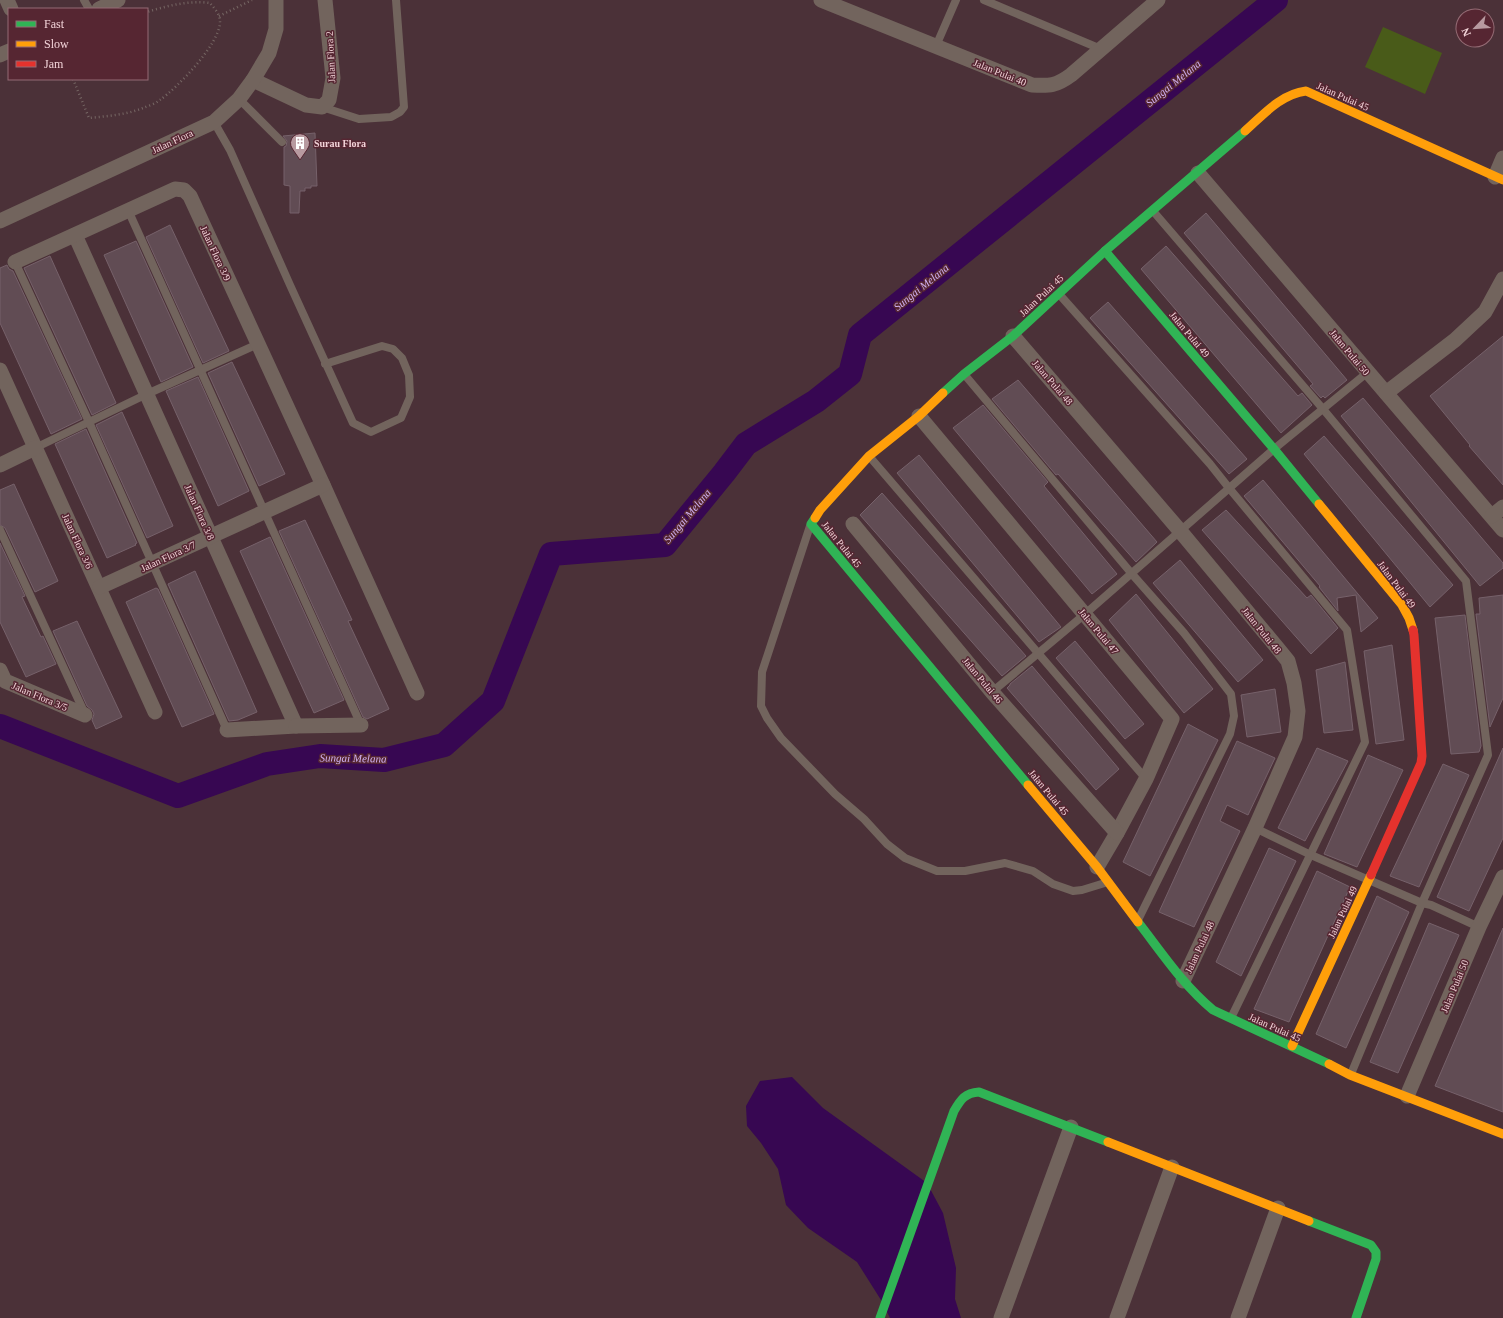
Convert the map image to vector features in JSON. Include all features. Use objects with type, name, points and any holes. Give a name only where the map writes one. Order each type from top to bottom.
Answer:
[{"type":"street","points":[[100,8],[118,0]]},
{"type":"street","name":"Jalan Flora","points":[[0,221],[214,122],[239,99],[253,80],[269,53],[276,29],[276,0]]},
{"type":"street","name":"Jalan Flora 2","points":[[322,107],[330,100],[333,78],[325,0]]},
{"type":"street","name":"Jalan Pulai 40","points":[[821,0],[1032,85],[1053,86],[1062,82],[1071,75],[1152,1]]},
{"type":"street","points":[[253,80],[306,105],[322,107]]},
{"type":"street","name":"Jalan Pulai 45","points":[[1499,178],[1306,92],[1297,92],[1283,98],[1198,173],[1105,251],[1013,336],[964,374],[919,416],[868,456],[820,510],[811,524],[1097,867],[1183,981],[1202,1001],[1213,1010],[1230,1019],[1292,1046],[1350,1075],[1503,1134]]},
{"type":"street","points":[[1499,178],[1503,158]]},
{"type":"street","name":"Jalan Pulai 50","points":[[1198,173],[1386,393],[1497,512],[1503,530]]},
{"type":"street","name":"Jalan Flora 3/9","points":[[15,262],[175,189],[184,190],[190,196],[417,693]]},
{"type":"street","name":"Jalan Flora 3/8","points":[[75,235],[296,726]]},
{"type":"street","name":"Jalan Pulai 49","points":[[1105,251],[1274,449],[1402,605],[1409,618],[1414,635],[1422,756],[1421,763],[1369,880],[1292,1046]]},
{"type":"street","points":[[1386,393],[1455,340],[1485,312],[1503,279]]},
{"type":"street","name":"Jalan Pulai 48","points":[[1013,336],[1181,532],[1288,661],[1294,683],[1298,711],[1295,737],[1255,828],[1183,981]]},
{"type":"street","name":"Jalan Flora 3/6","points":[[0,370],[100,587],[155,712]]},
{"type":"street","name":"Jalan Pulai 47","points":[[919,416],[1172,720],[1146,779],[1097,867]]},
{"type":"street","points":[[0,465],[35,448]]},
{"type":"street","name":"Jalan Flora 3/7","points":[[100,587],[323,485]]},
{"type":"street","name":"Jalan Pulai 46","points":[[853,524],[992,692],[1117,833]]},
{"type":"street","name":"Jalan Flora 3/5","points":[[2,677],[85,715]]},
{"type":"street","points":[[227,730],[296,726],[361,725]]},
{"type":"street","name":"Jalan Pulai 50","points":[[1407,1096],[1479,927],[1503,877]]},
{"type":"street","points":[[880,1318],[954,1111],[960,1100],[968,1093],[979,1092],[1371,1244],[1376,1252],[1376,1259],[1356,1318]]},
{"type":"street","points":[[1001,1318],[1071,1127]]},
{"type":"street","points":[[1117,1318],[1172,1167]]},
{"type":"street","points":[[1238,1318],[1278,1208]]},
{"type":"lane","points":[[322,107],[359,119],[391,117],[400,112],[404,107],[396,0]]},
{"type":"lane","points":[[936,46],[956,0]]},
{"type":"lane","points":[[984,0],[1101,49]]},
{"type":"lane","points":[[239,99],[282,142]]},
{"type":"lane","points":[[214,122],[230,150],[325,364],[353,424],[370,432],[401,418],[410,397],[409,374],[402,358],[393,349],[382,346],[325,364]]},
{"type":"lane","points":[[128,210],[361,725]]},
{"type":"lane","points":[[1153,211],[1323,409],[1466,581],[1488,755],[1422,903],[1350,1075]]},
{"type":"lane","points":[[15,262],[153,563],[227,730]]},
{"type":"lane","points":[[1059,293],[1210,464],[1347,630],[1365,742],[1230,1019]]},
{"type":"lane","points":[[35,448],[147,394],[258,344]]},
{"type":"lane","points":[[992,692],[1181,532],[1274,449],[1368,372]]},
{"type":"lane","points":[[964,374],[1132,574],[1184,633],[1231,694],[1234,716],[1230,734],[1138,921]]},
{"type":"lane","points":[[868,456],[1146,779]]},
{"type":"lane","points":[[811,524],[762,672],[761,706],[780,738],[835,794],[864,818],[887,844],[905,858],[937,871],[965,871],[1005,863],[1033,871],[1053,884],[1073,891],[1089,889],[1109,882]]},
{"type":"lane","points":[[0,530],[85,715]]},
{"type":"lane","points":[[1255,828],[1311,855],[1422,903],[1431,905],[1479,927]]},
{"type":"path","points":[[219,16],[252,0]]},
{"type":"path","points":[[73,80],[89,118],[120,115],[143,108],[159,101],[185,78],[202,59],[215,38],[220,22],[219,16],[210,3],[201,1],[184,3],[148,12]]},
{"type":"green space","points":[[1383,27],[1442,53],[1425,94],[1365,67]]},
{"type":"shaded area","points":[[792,1077],[823,1108],[927,1183],[943,1213],[956,1268],[955,1299],[961,1318],[890,1318],[881,1300],[857,1262],[808,1228],[786,1205],[778,1169],[761,1143],[747,1126],[746,1106],[760,1081]]},
{"type":"building","name":"Surau Flora","points":[[315,133],[317,186],[311,186],[311,188],[305,188],[305,191],[300,191],[299,213],[290,213],[290,186],[284,185],[284,147],[286,146],[287,141],[283,136]]},
{"type":"building","points":[[1206,213],[1347,380],[1325,398],[1323,396],[1321,398],[1310,386],[1313,384],[1184,233]]},
{"type":"building","points":[[170,225],[229,351],[203,363],[146,237]]},
{"type":"building","points":[[136,241],[193,367],[161,382],[104,255]]},
{"type":"building","points":[[1166,246],[1298,396],[1302,393],[1312,405],[1281,433],[1141,269]]},
{"type":"building","points":[[50,256],[116,403],[92,415],[24,268]]},
{"type":"building","points":[[7,265],[9,269],[13,271],[82,419],[51,434],[0,323],[0,268]]},
{"type":"building","points":[[1108,302],[1247,459],[1229,474],[1090,318]]},
{"type":"building","points":[[1503,336],[1503,485],[1469,446],[1470,445],[1430,396]]},
{"type":"building","points":[[232,362],[285,474],[259,486],[208,373]]},
{"type":"building","points":[[198,377],[249,491],[218,506],[166,391]]},
{"type":"building","points":[[1018,380],[1157,542],[1136,562],[1058,474],[1056,475],[992,399]]},
{"type":"building","points":[[1363,398],[1503,563],[1503,568],[1480,586],[1341,416]]},
{"type":"building","points":[[983,405],[1048,482],[1044,486],[1117,574],[1092,594],[953,428]]},
{"type":"building","points":[[122,412],[173,526],[147,538],[96,425]]},
{"type":"building","points":[[86,429],[137,543],[135,544],[136,545],[107,558],[55,444]]},
{"type":"building","points":[[1324,436],[1453,585],[1430,607],[1304,454]]},
{"type":"building","points":[[919,455],[1061,627],[1039,642],[897,473]]},
{"type":"building","points":[[1263,480],[1378,618],[1361,632],[1356,595],[1337,598],[1338,611],[1319,587],[1320,586],[1244,496]]},
{"type":"building","points":[[14,484],[58,581],[35,592],[5,528],[0,525],[0,490]]},
{"type":"building","points":[[882,493],[1026,656],[1002,676],[860,515]]},
{"type":"building","points":[[1226,510],[1307,598],[1311,595],[1338,628],[1311,654],[1202,530]]},
{"type":"building","points":[[305,520],[352,620],[348,621],[389,709],[367,719],[363,717],[279,531]]},
{"type":"building","points":[[270,537],[344,700],[314,713],[240,551]]},
{"type":"building","points":[[0,543],[25,596],[22,597],[56,664],[26,677],[0,622]]},
{"type":"building","points":[[1180,560],[1263,660],[1238,682],[1153,583]]},
{"type":"building","points":[[195,571],[257,712],[238,720],[229,721],[168,584]]},
{"type":"building","points":[[156,588],[158,589],[214,714],[182,727],[126,602]]},
{"type":"building","points":[[1136,594],[1213,689],[1184,713],[1109,620]]},
{"type":"building","points":[[1503,595],[1503,698],[1490,727],[1476,614],[1480,614],[1479,598]]},
{"type":"building","points":[[1465,615],[1481,746],[1479,752],[1451,754],[1435,618]]},
{"type":"building","points":[[77,621],[122,717],[96,729],[92,720],[94,714],[87,706],[53,631]]},
{"type":"building","points":[[1075,641],[1144,724],[1125,739],[1056,658]]},
{"type":"building","points":[[1392,645],[1404,740],[1376,744],[1364,651]]},
{"type":"building","points":[[1345,662],[1353,730],[1324,733],[1316,670]]},
{"type":"building","points":[[1032,666],[1119,769],[1096,790],[1007,688]]},
{"type":"building","points":[[1275,689],[1281,732],[1247,737],[1241,695]]},
{"type":"building","points":[[1188,724],[1218,740],[1150,876],[1123,862]]},
{"type":"building","points":[[1237,741],[1275,758],[1248,815],[1227,805],[1220,821],[1240,831],[1194,927],[1159,912]]},
{"type":"building","points":[[1317,748],[1348,761],[1305,841],[1278,828]]},
{"type":"building","points":[[1503,748],[1503,838],[1469,911],[1437,897]]},
{"type":"building","points":[[1368,755],[1403,770],[1357,867],[1324,854]]},
{"type":"building","points":[[1443,764],[1469,775],[1419,887],[1390,876]]},
{"type":"building","points":[[1269,848],[1296,861],[1241,976],[1216,962]]},
{"type":"building","points":[[1317,871],[1350,887],[1289,1022],[1254,1009]]},
{"type":"building","points":[[1377,896],[1409,912],[1346,1048],[1316,1034]]},
{"type":"building","points":[[1429,923],[1459,935],[1398,1073],[1370,1062]]},
{"type":"building","points":[[1503,928],[1503,1112],[1435,1086]]},
{"type":"waterway","name":"Sungai Melana","points":[[0,726],[178,796],[267,764],[320,756],[384,760],[444,745],[493,701],[551,554],[665,545],[746,444],[816,401],[850,374],[860,335],[1276,0]]},
{"type":"traffic: fast","points":[[943,393],[964,374],[1013,336],[1105,251],[1245,131]]},
{"type":"traffic: fast","points":[[1105,251],[1319,504]]},
{"type":"traffic: fast","points":[[815,518],[811,524],[1028,785]]},
{"type":"traffic: fast","points":[[1138,922],[1182,979],[1213,1010],[1329,1064]]},
{"type":"traffic: fast","points":[[880,1318],[954,1111],[964,1097],[979,1092],[1108,1142]]},
{"type":"traffic: fast","points":[[1309,1221],[1371,1245],[1376,1252],[1376,1259],[1356,1318]]},
{"type":"traffic: slow","points":[[1245,131],[1280,101],[1288,96],[1306,91],[1503,180]]},
{"type":"traffic: slow","points":[[815,518],[820,510],[869,456],[919,416],[943,393]]},
{"type":"traffic: slow","points":[[1319,504],[1402,605],[1413,630]]},
{"type":"traffic: slow","points":[[1028,785],[1097,867],[1138,922]]},
{"type":"traffic: slow","points":[[1292,1046],[1371,875]]},
{"type":"traffic: slow","points":[[1329,1064],[1350,1075],[1503,1134]]},
{"type":"traffic: slow","points":[[1108,1142],[1309,1221]]},
{"type":"traffic: jam","points":[[1371,875],[1421,763],[1422,756],[1413,630]]},
{"type":"place","name":"Surau Flora","points":[[300,160]]}]
